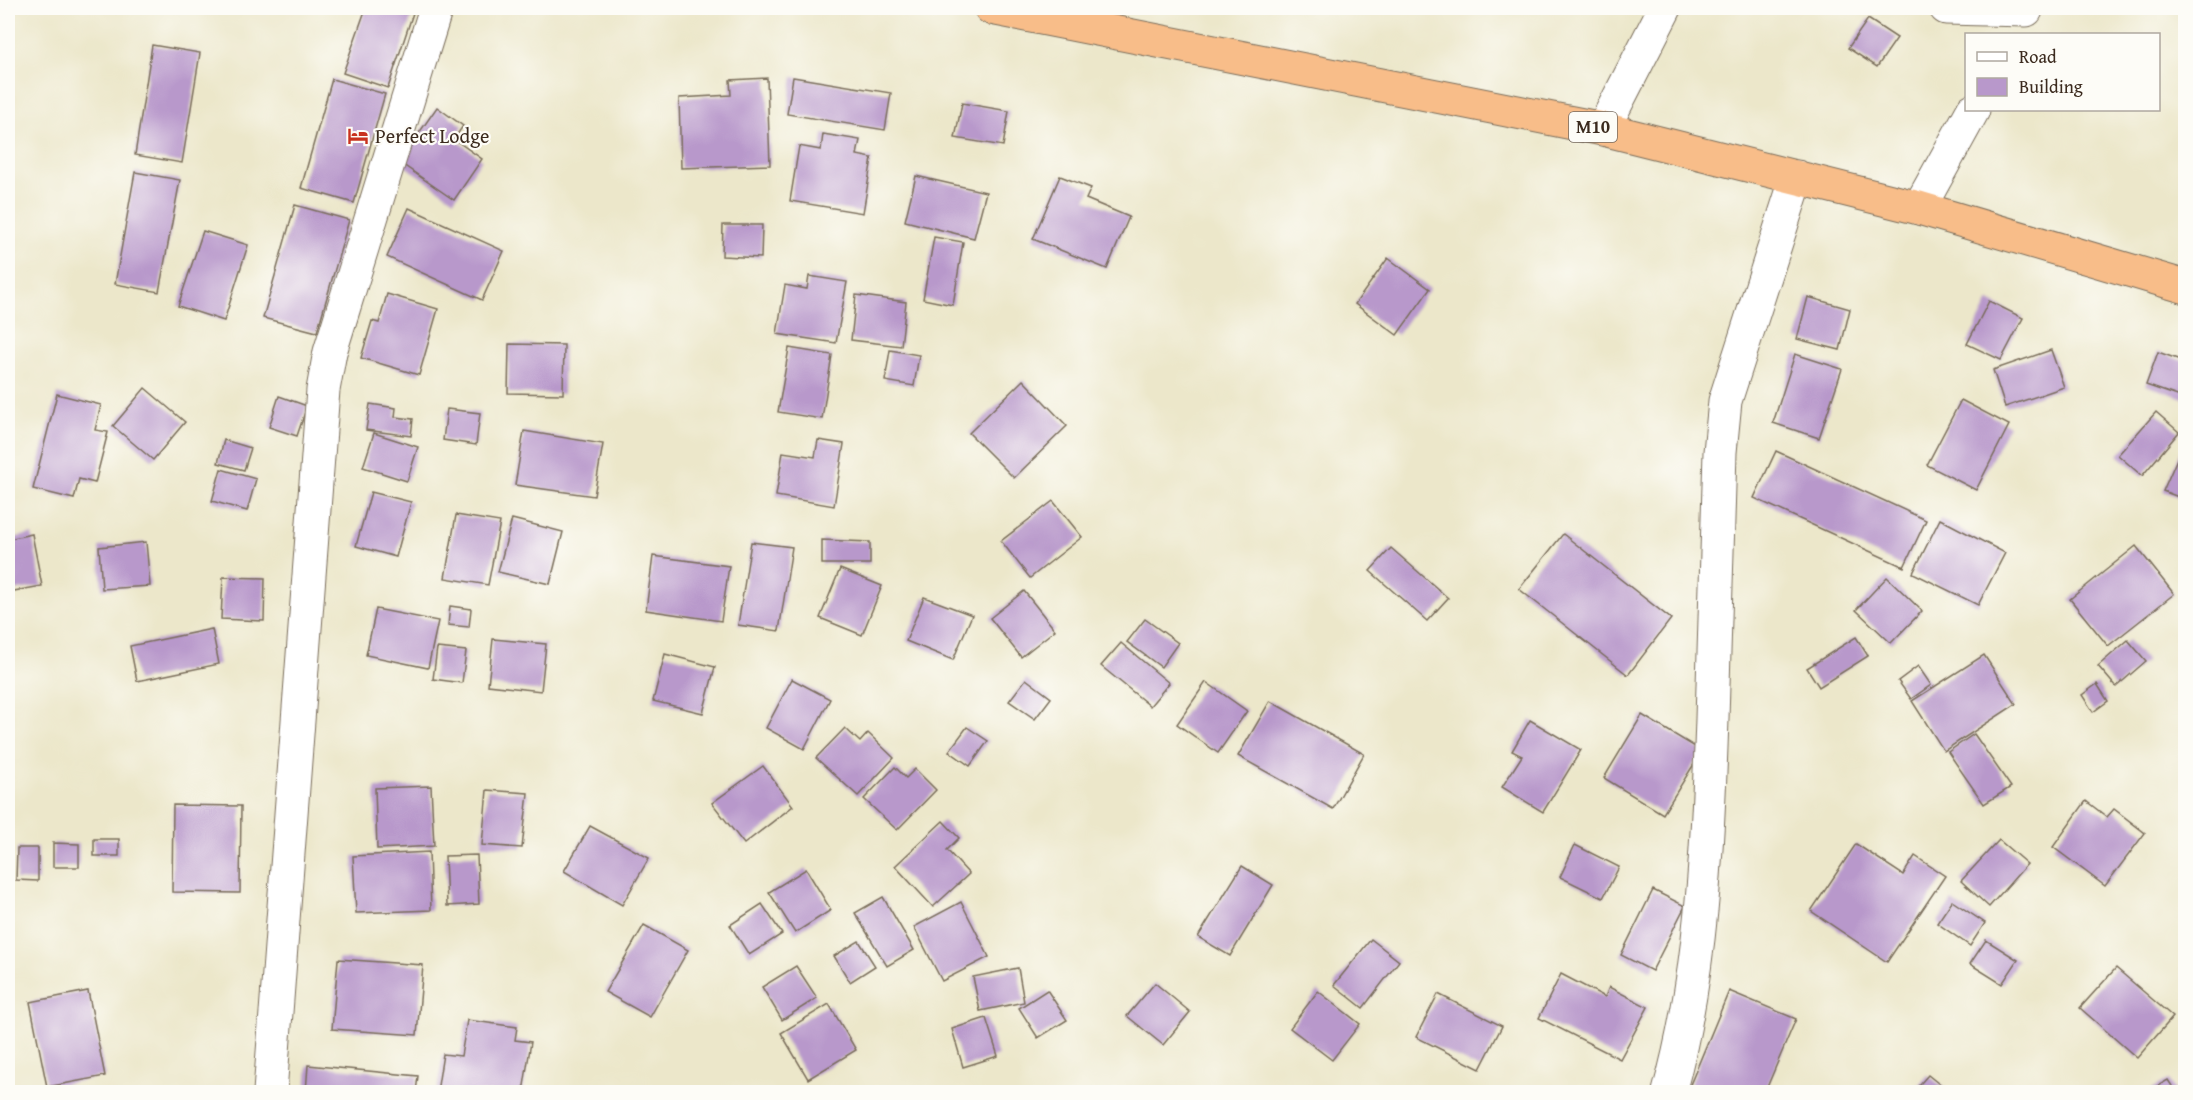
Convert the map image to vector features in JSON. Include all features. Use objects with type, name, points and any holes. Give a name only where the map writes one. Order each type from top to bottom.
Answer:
[{"type":"highway","name":"M10","points":[[991,8],[1603,129],[1919,208],[2186,286]]},
{"type":"street","points":[[270,1092],[323,390],[330,352],[436,8]]},
{"type":"street","points":[[1603,129],[1665,8]]},
{"type":"street","points":[[1947,8],[2022,17]]},
{"type":"street","points":[[1919,208],[1971,111]]},
{"type":"street","points":[[1669,1092],[1679,1057],[1701,911],[1710,792],[1720,452],[1725,401],[1797,177]]},
{"type":"building","points":[[366,8],[398,8],[413,13],[388,88],[343,73]]},
{"type":"building","points":[[1868,19],[1897,38],[1877,67],[1848,48]]},
{"type":"building","points":[[152,45],[200,53],[182,163],[135,155]]},
{"type":"building","points":[[793,77],[891,93],[885,130],[787,114]]},
{"type":"building","points":[[767,78],[770,165],[681,168],[679,98],[731,95],[730,80]]},
{"type":"building","points":[[332,79],[385,94],[354,203],[301,188]]},
{"type":"building","points":[[962,103],[1009,111],[1003,146],[955,138]]},
{"type":"building","points":[[437,107],[463,126],[454,139],[482,159],[454,200],[399,162]]},
{"type":"building","points":[[823,134],[860,140],[857,155],[872,158],[863,213],[790,201],[799,146],[821,150]]},
{"type":"building","points":[[135,172],[180,180],[159,292],[115,284]]},
{"type":"building","points":[[916,176],[986,192],[974,238],[905,221]]},
{"type":"building","points":[[1060,176],[1091,188],[1086,199],[1129,217],[1107,269],[1033,239]]},
{"type":"building","points":[[295,205],[349,220],[317,332],[263,318]]},
{"type":"building","points":[[409,208],[504,251],[482,300],[387,257]]},
{"type":"building","points":[[723,225],[762,225],[761,258],[722,256]]},
{"type":"building","points":[[203,231],[248,245],[224,321],[178,306]]},
{"type":"building","points":[[934,237],[963,242],[953,305],[923,299]]},
{"type":"building","points":[[1388,258],[1430,289],[1397,335],[1355,304]]},
{"type":"building","points":[[809,276],[847,282],[836,343],[777,334],[785,285],[807,289]]},
{"type":"building","points":[[387,294],[438,309],[419,375],[361,358],[372,321],[379,323]]},
{"type":"building","points":[[856,295],[906,302],[901,346],[851,340]]},
{"type":"building","points":[[1808,297],[1850,309],[1840,350],[1797,339]]},
{"type":"building","points":[[1989,301],[2023,318],[2001,360],[1967,344]]},
{"type":"building","points":[[509,344],[564,345],[563,394],[508,393]]},
{"type":"building","points":[[789,348],[832,355],[822,419],[778,412]]},
{"type":"building","points":[[890,350],[919,355],[914,386],[885,381]]},
{"type":"building","points":[[2051,350],[2064,387],[2005,407],[1993,370]]},
{"type":"building","points":[[2158,352],[2186,362],[2186,399],[2146,385]]},
{"type":"building","points":[[1795,354],[1842,369],[1819,438],[1773,423]]},
{"type":"building","points":[[1023,380],[1067,426],[1014,478],[969,433]]},
{"type":"building","points":[[145,388],[185,422],[153,460],[113,426]]},
{"type":"building","points":[[57,394],[101,405],[95,430],[108,432],[95,483],[79,479],[74,499],[33,489]]},
{"type":"building","points":[[279,396],[307,406],[297,436],[269,427]]},
{"type":"building","points":[[1961,400],[2009,425],[1976,490],[1927,465]]},
{"type":"building","points":[[370,404],[396,408],[395,417],[413,419],[411,436],[366,430]]},
{"type":"building","points":[[447,409],[480,413],[476,445],[443,440]]},
{"type":"building","points":[[2156,412],[2179,432],[2142,476],[2118,455]]},
{"type":"building","points":[[524,431],[603,444],[594,496],[515,485]]},
{"type":"building","points":[[374,433],[418,447],[407,481],[363,467]]},
{"type":"building","points":[[224,440],[251,448],[244,470],[218,463]]},
{"type":"building","points":[[818,440],[844,444],[834,506],[776,496],[783,452],[815,457]]},
{"type":"building","points":[[2183,445],[2186,446],[2186,500],[2163,491]]},
{"type":"building","points":[[1776,451],[1926,520],[1904,567],[1754,498]]},
{"type":"building","points":[[221,469],[256,479],[247,511],[212,501]]},
{"type":"building","points":[[371,492],[411,502],[396,557],[356,546]]},
{"type":"building","points":[[1053,501],[1082,537],[1030,578],[1001,541]]},
{"type":"building","points":[[456,515],[500,522],[488,585],[445,578]]},
{"type":"building","points":[[512,519],[563,532],[550,584],[498,572]]},
{"type":"building","points":[[1940,519],[2005,553],[1978,605],[1913,573]]},
{"type":"building","points":[[32,534],[42,586],[8,592],[8,539]]},
{"type":"building","points":[[1563,534],[1671,619],[1628,675],[1519,589]]},
{"type":"building","points":[[822,540],[870,542],[870,564],[822,564]]},
{"type":"building","points":[[146,542],[150,586],[102,589],[99,547]]},
{"type":"building","points":[[751,542],[792,547],[779,631],[738,625]]},
{"type":"building","points":[[2136,546],[2174,594],[2108,646],[2070,599]]},
{"type":"building","points":[[1391,548],[1448,598],[1427,621],[1370,571]]},
{"type":"building","points":[[653,556],[729,566],[721,621],[646,610]]},
{"type":"building","points":[[840,569],[882,586],[862,635],[820,618]]},
{"type":"building","points":[[223,577],[265,578],[264,621],[221,619]]},
{"type":"building","points":[[1887,577],[1922,611],[1891,643],[1856,610]]},
{"type":"building","points":[[1024,591],[1055,630],[1021,657],[990,618]]},
{"type":"building","points":[[924,597],[972,615],[953,660],[906,641]]},
{"type":"building","points":[[450,606],[471,609],[469,627],[448,625]]},
{"type":"building","points":[[376,609],[438,621],[428,668],[366,655]]},
{"type":"building","points":[[1145,619],[1178,643],[1161,667],[1127,642]]},
{"type":"building","points":[[212,629],[219,664],[137,681],[130,646]]},
{"type":"building","points":[[1856,637],[1868,656],[1819,687],[1807,668]]},
{"type":"building","points":[[493,639],[546,644],[541,691],[488,685]]},
{"type":"building","points":[[2128,640],[2146,661],[2116,687],[2098,666]]},
{"type":"building","points":[[1121,643],[1169,683],[1150,706],[1101,666]]},
{"type":"building","points":[[437,648],[466,651],[462,683],[433,679]]},
{"type":"building","points":[[665,654],[715,667],[703,713],[653,701]]},
{"type":"building","points":[[1984,655],[2016,704],[1944,751],[1912,701]]},
{"type":"building","points":[[1918,666],[1931,685],[1911,699],[1898,681]]},
{"type":"building","points":[[792,679],[830,699],[804,749],[766,728]]},
{"type":"building","points":[[1026,679],[1051,698],[1035,719],[1009,701]]},
{"type":"building","points":[[1206,682],[1247,711],[1218,753],[1177,724]]},
{"type":"building","points":[[2097,684],[2108,701],[2093,712],[2082,695]]},
{"type":"building","points":[[1270,701],[1364,754],[1333,809],[1238,756]]},
{"type":"building","points":[[1642,715],[1702,751],[1663,814],[1604,778]]},
{"type":"building","points":[[1530,720],[1581,750],[1543,812],[1502,787],[1522,756],[1512,751]]},
{"type":"building","points":[[967,727],[988,741],[970,766],[949,751]]},
{"type":"building","points":[[845,728],[860,742],[868,733],[894,758],[858,796],[816,758]]},
{"type":"building","points":[[1974,734],[2011,787],[1984,804],[1948,752]]},
{"type":"building","points":[[763,766],[793,806],[744,844],[712,803]]},
{"type":"building","points":[[895,767],[906,778],[915,769],[936,790],[897,830],[864,799]]},
{"type":"building","points":[[431,786],[434,846],[377,849],[375,788]]},
{"type":"building","points":[[487,790],[528,793],[522,848],[482,845]]},
{"type":"building","points":[[2086,801],[2107,817],[2114,809],[2145,833],[2105,886],[2053,847]]},
{"type":"building","points":[[173,805],[241,806],[240,893],[172,892]]},
{"type":"building","points":[[943,821],[959,838],[947,850],[969,874],[933,907],[895,866]]},
{"type":"building","points":[[590,826],[649,858],[622,905],[564,871]]},
{"type":"building","points":[[94,839],[119,839],[119,856],[94,856]]},
{"type":"building","points":[[1999,840],[2027,864],[1989,907],[1961,881]]},
{"type":"building","points":[[53,843],[79,844],[79,867],[53,867]]},
{"type":"building","points":[[1856,844],[1903,875],[1915,856],[1945,876],[1887,962],[1811,911]]},
{"type":"building","points":[[1575,845],[1619,867],[1603,898],[1560,877]]},
{"type":"building","points":[[17,848],[38,848],[38,881],[16,880]]},
{"type":"building","points":[[429,852],[431,910],[356,913],[353,856]]},
{"type":"building","points":[[477,855],[479,904],[447,906],[445,856]]},
{"type":"building","points":[[1242,866],[1273,885],[1230,956],[1198,937]]},
{"type":"building","points":[[806,869],[831,910],[795,933],[769,892]]},
{"type":"building","points":[[1653,890],[1685,906],[1652,971],[1621,955]]},
{"type":"building","points":[[883,897],[914,950],[887,966],[855,913]]},
{"type":"building","points":[[1952,901],[1985,923],[1970,946],[1937,923]]},
{"type":"building","points":[[961,902],[989,957],[942,981],[914,927]]},
{"type":"building","points":[[762,904],[782,934],[749,955],[730,925]]},
{"type":"building","points":[[644,925],[688,950],[650,1017],[605,992]]},
{"type":"building","points":[[1371,939],[1399,961],[1363,1008],[1334,985]]},
{"type":"building","points":[[1986,940],[2018,960],[2002,984],[1970,964]]},
{"type":"building","points":[[859,941],[875,966],[850,982],[834,956]]},
{"type":"building","points":[[338,959],[423,965],[417,1035],[332,1029]]},
{"type":"building","points":[[796,966],[817,998],[782,1020],[762,987]]},
{"type":"building","points":[[1018,968],[1024,1002],[980,1011],[973,977]]},
{"type":"building","points":[[2116,968],[2173,1017],[2137,1058],[2080,1008]]},
{"type":"building","points":[[1561,974],[1605,997],[1609,987],[1648,1007],[1620,1059],[1539,1018]]},
{"type":"building","points":[[1155,983],[1190,1012],[1163,1045],[1127,1016]]},
{"type":"building","points":[[1047,990],[1067,1020],[1038,1038],[1019,1008]]},
{"type":"building","points":[[88,991],[105,1076],[47,1087],[30,1002]]},
{"type":"building","points":[[1318,991],[1360,1024],[1332,1060],[1290,1028]]},
{"type":"building","points":[[1729,991],[1796,1019],[1765,1092],[1687,1092]]},
{"type":"building","points":[[1438,994],[1502,1026],[1480,1069],[1416,1037]]},
{"type":"building","points":[[829,1004],[856,1050],[808,1079],[781,1033]]},
{"type":"building","points":[[986,1018],[998,1056],[963,1067],[952,1029]]},
{"type":"building","points":[[467,1020],[517,1027],[515,1040],[531,1042],[523,1092],[437,1092],[443,1054],[461,1056]]},
{"type":"building","points":[[308,1065],[418,1076],[416,1092],[306,1092]]},
{"type":"building","points":[[1928,1075],[1949,1092],[1913,1092]]},
{"type":"building","points":[[2168,1080],[2176,1092],[2147,1092]]},
{"type":"place","name":"Perfect Lodge","points":[[358,136]]}]
